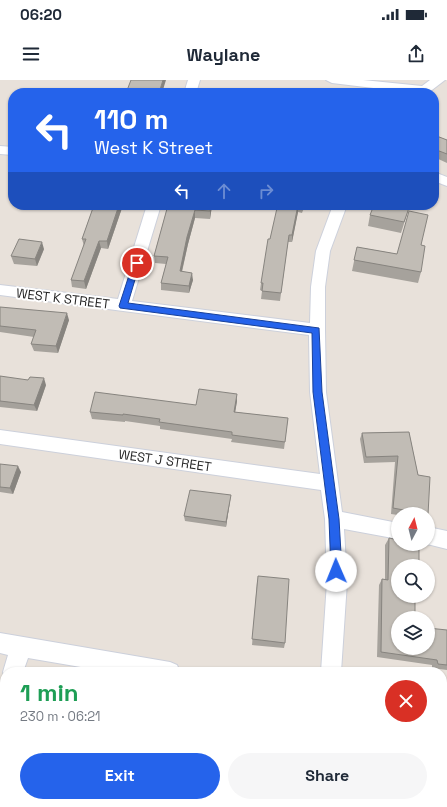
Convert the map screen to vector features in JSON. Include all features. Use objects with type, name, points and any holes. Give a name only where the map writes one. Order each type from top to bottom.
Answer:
[{"type":"street","points":[[332,80],[425,87],[439,80]]},
{"type":"street","points":[[123,306],[152,210]]},
{"type":"street","points":[[331,667],[337,582],[334,519],[318,392],[316,330],[318,287],[324,251],[332,223],[338,210]]},
{"type":"street","name":"WEST K STREET","points":[[0,290],[316,330]]},
{"type":"street","name":"WEST J STREET","points":[[0,436],[329,483]]},
{"type":"street","points":[[334,519],[391,530]]},
{"type":"street","points":[[435,537],[447,540]]},
{"type":"street","points":[[0,643],[140,667]]},
{"type":"street","points":[[15,667],[22,647]]},
{"type":"building","points":[[131,80],[163,80],[161,88],[128,88]]},
{"type":"building","points":[[439,137],[447,140],[447,154],[439,151]]},
{"type":"building","points":[[92,210],[117,210],[107,241],[99,241],[84,281],[71,280],[86,239],[82,239]]},
{"type":"building","points":[[167,210],[195,210],[187,237],[180,271],[192,273],[189,286],[161,283],[168,257],[154,256]]},
{"type":"building","points":[[277,210],[297,210],[292,235],[289,235],[281,293],[262,291],[263,283],[261,283],[268,239],[270,239]]},
{"type":"building","points":[[372,210],[408,210],[404,222],[370,215]]},
{"type":"building","points":[[409,211],[428,215],[421,245],[425,246],[421,272],[354,260],[357,247],[397,254]]},
{"type":"building","points":[[19,239],[42,242],[35,259],[11,256]]},
{"type":"building","points":[[0,307],[67,313],[56,346],[31,344],[36,330],[0,326]]},
{"type":"building","points":[[0,376],[28,380],[30,377],[44,378],[34,405],[0,401]]},
{"type":"building","points":[[199,389],[237,394],[234,412],[288,418],[285,442],[232,435],[232,432],[159,422],[160,419],[123,414],[90,412],[95,392],[196,405]]},
{"type":"building","points":[[409,432],[418,475],[430,477],[428,507],[393,507],[398,456],[366,457],[362,433]]},
{"type":"building","points":[[0,464],[18,466],[10,488],[0,487]]},
{"type":"building","points":[[190,490],[231,495],[226,522],[184,516]]},
{"type":"building","points":[[389,538],[391,538],[391,551],[419,551],[419,559],[391,559],[391,603],[415,603],[415,611],[391,611],[391,653],[381,652],[382,579],[388,580]]},
{"type":"building","points":[[258,576],[289,579],[285,643],[252,639]]},
{"type":"building","points":[[435,629],[447,630],[447,665],[438,664],[437,660],[402,655],[435,655]]},
{"type":"route","points":[[137,263],[123,306],[316,330],[316,368],[334,519],[336,571]]}]
